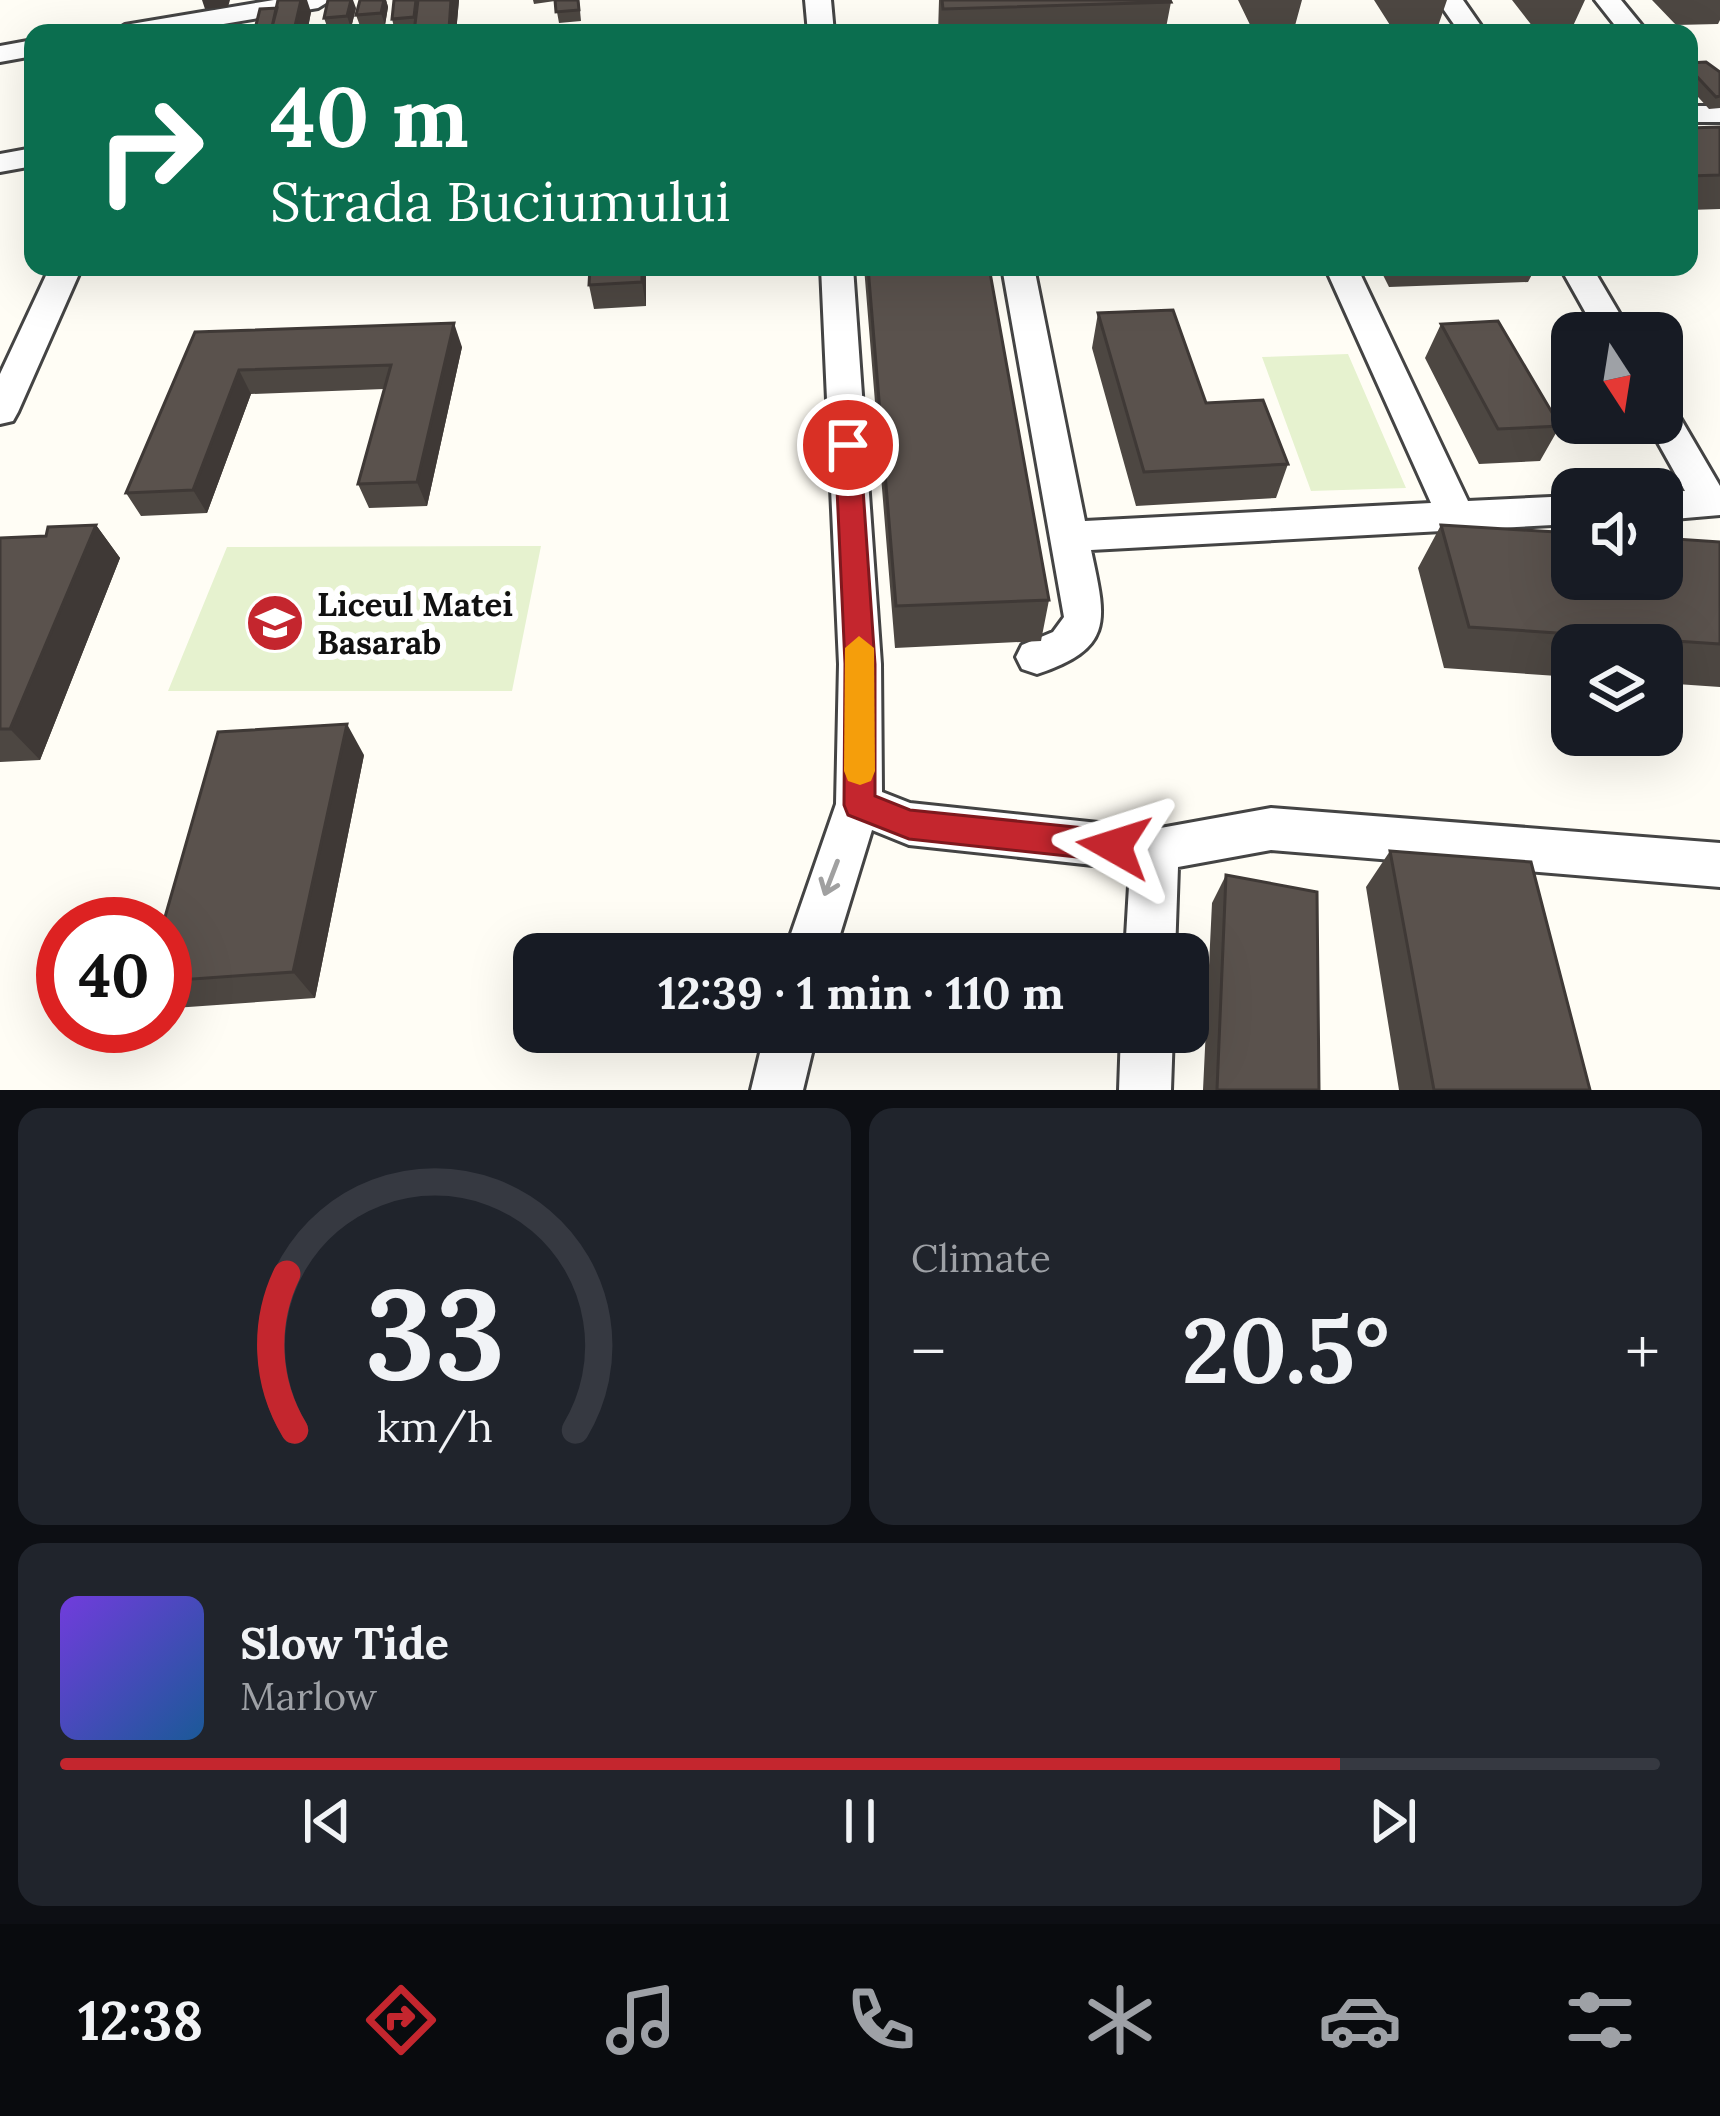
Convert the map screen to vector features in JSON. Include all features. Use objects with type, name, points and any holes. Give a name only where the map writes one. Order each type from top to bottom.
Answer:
[{"type":"street","points":[[197,24],[318,0]]},
{"type":"street","points":[[1608,0],[1628,24]]},
{"type":"street","points":[[0,412],[61,276]]},
{"type":"street","points":[[814,933],[860,805],[860,664],[838,276]]},
{"type":"street","points":[[1020,276],[1084,619],[1069,644],[1037,657]]},
{"type":"street","points":[[1345,276],[1455,514]]},
{"type":"street","points":[[1581,276],[1602,312]]},
{"type":"street","points":[[1677,444],[1711,504],[1683,505]]},
{"type":"street","points":[[1072,536],[1551,511]]},
{"type":"street","points":[[860,805],[909,824],[1155,850],[1271,829],[1720,865]]},
{"type":"street","points":[[1151,933],[1155,850]]},
{"type":"street","points":[[777,1090],[786,1053]]},
{"type":"street","points":[[1145,1090],[1146,1053]]},
{"type":"green space","points":[[1348,354],[1406,488],[1311,491],[1262,357]]},
{"type":"green space","points":[[541,546],[512,691],[168,691],[227,547]]},
{"type":"building","points":[[278,0],[301,0],[295,24],[273,24]]},
{"type":"building","points":[[328,0],[351,0],[347,16],[324,18]]},
{"type":"building","points":[[360,0],[384,0],[381,13],[356,15]]},
{"type":"building","points":[[394,0],[416,0],[414,17],[392,19]]},
{"type":"building","points":[[418,0],[451,0],[449,24],[415,24]]},
{"type":"building","points":[[555,0],[578,0],[579,10],[556,12]]},
{"type":"building","points":[[942,0],[1170,0],[1171,2],[943,9]]},
{"type":"building","points":[[277,8],[273,24],[256,24],[260,9]]},
{"type":"building","points":[[1698,62],[1706,62],[1720,72],[1720,96],[1698,78]]},
{"type":"building","points":[[1720,127],[1720,175],[1698,176],[1698,128]]},
{"type":"building","points":[[590,276],[642,276],[642,282],[589,285]]},
{"type":"building","points":[[869,276],[991,276],[1049,600],[896,606]]},
{"type":"building","points":[[1173,310],[1206,403],[1263,400],[1288,464],[1144,472],[1098,313]]},
{"type":"building","points":[[1498,321],[1551,411],[1551,426],[1498,429],[1441,324]]},
{"type":"building","points":[[454,323],[417,482],[358,484],[391,365],[239,370],[193,490],[126,493],[195,332]]},
{"type":"building","points":[[96,525],[10,729],[0,729],[0,538],[46,536],[48,527]]},
{"type":"building","points":[[1441,525],[1551,532],[1551,600],[1683,600],[1683,539],[1720,542],[1720,644],[1683,641],[1683,624],[1551,624],[1551,633],[1469,627]]},
{"type":"building","points":[[347,724],[293,972],[192,979],[192,897],[171,897],[218,732]]},
{"type":"building","points":[[1390,851],[1531,862],[1590,1090],[1434,1090]]},
{"type":"building","points":[[1226,875],[1317,892],[1319,1090],[1217,1090]]},
{"type":"slow traffic","points":[[859,648],[860,771]]},
{"type":"place","name":"Liceul Matei Basarab","points":[[275,623]]},
{"type":"route","points":[[848,445],[860,664],[860,805],[909,824],[1114,846]]}]
